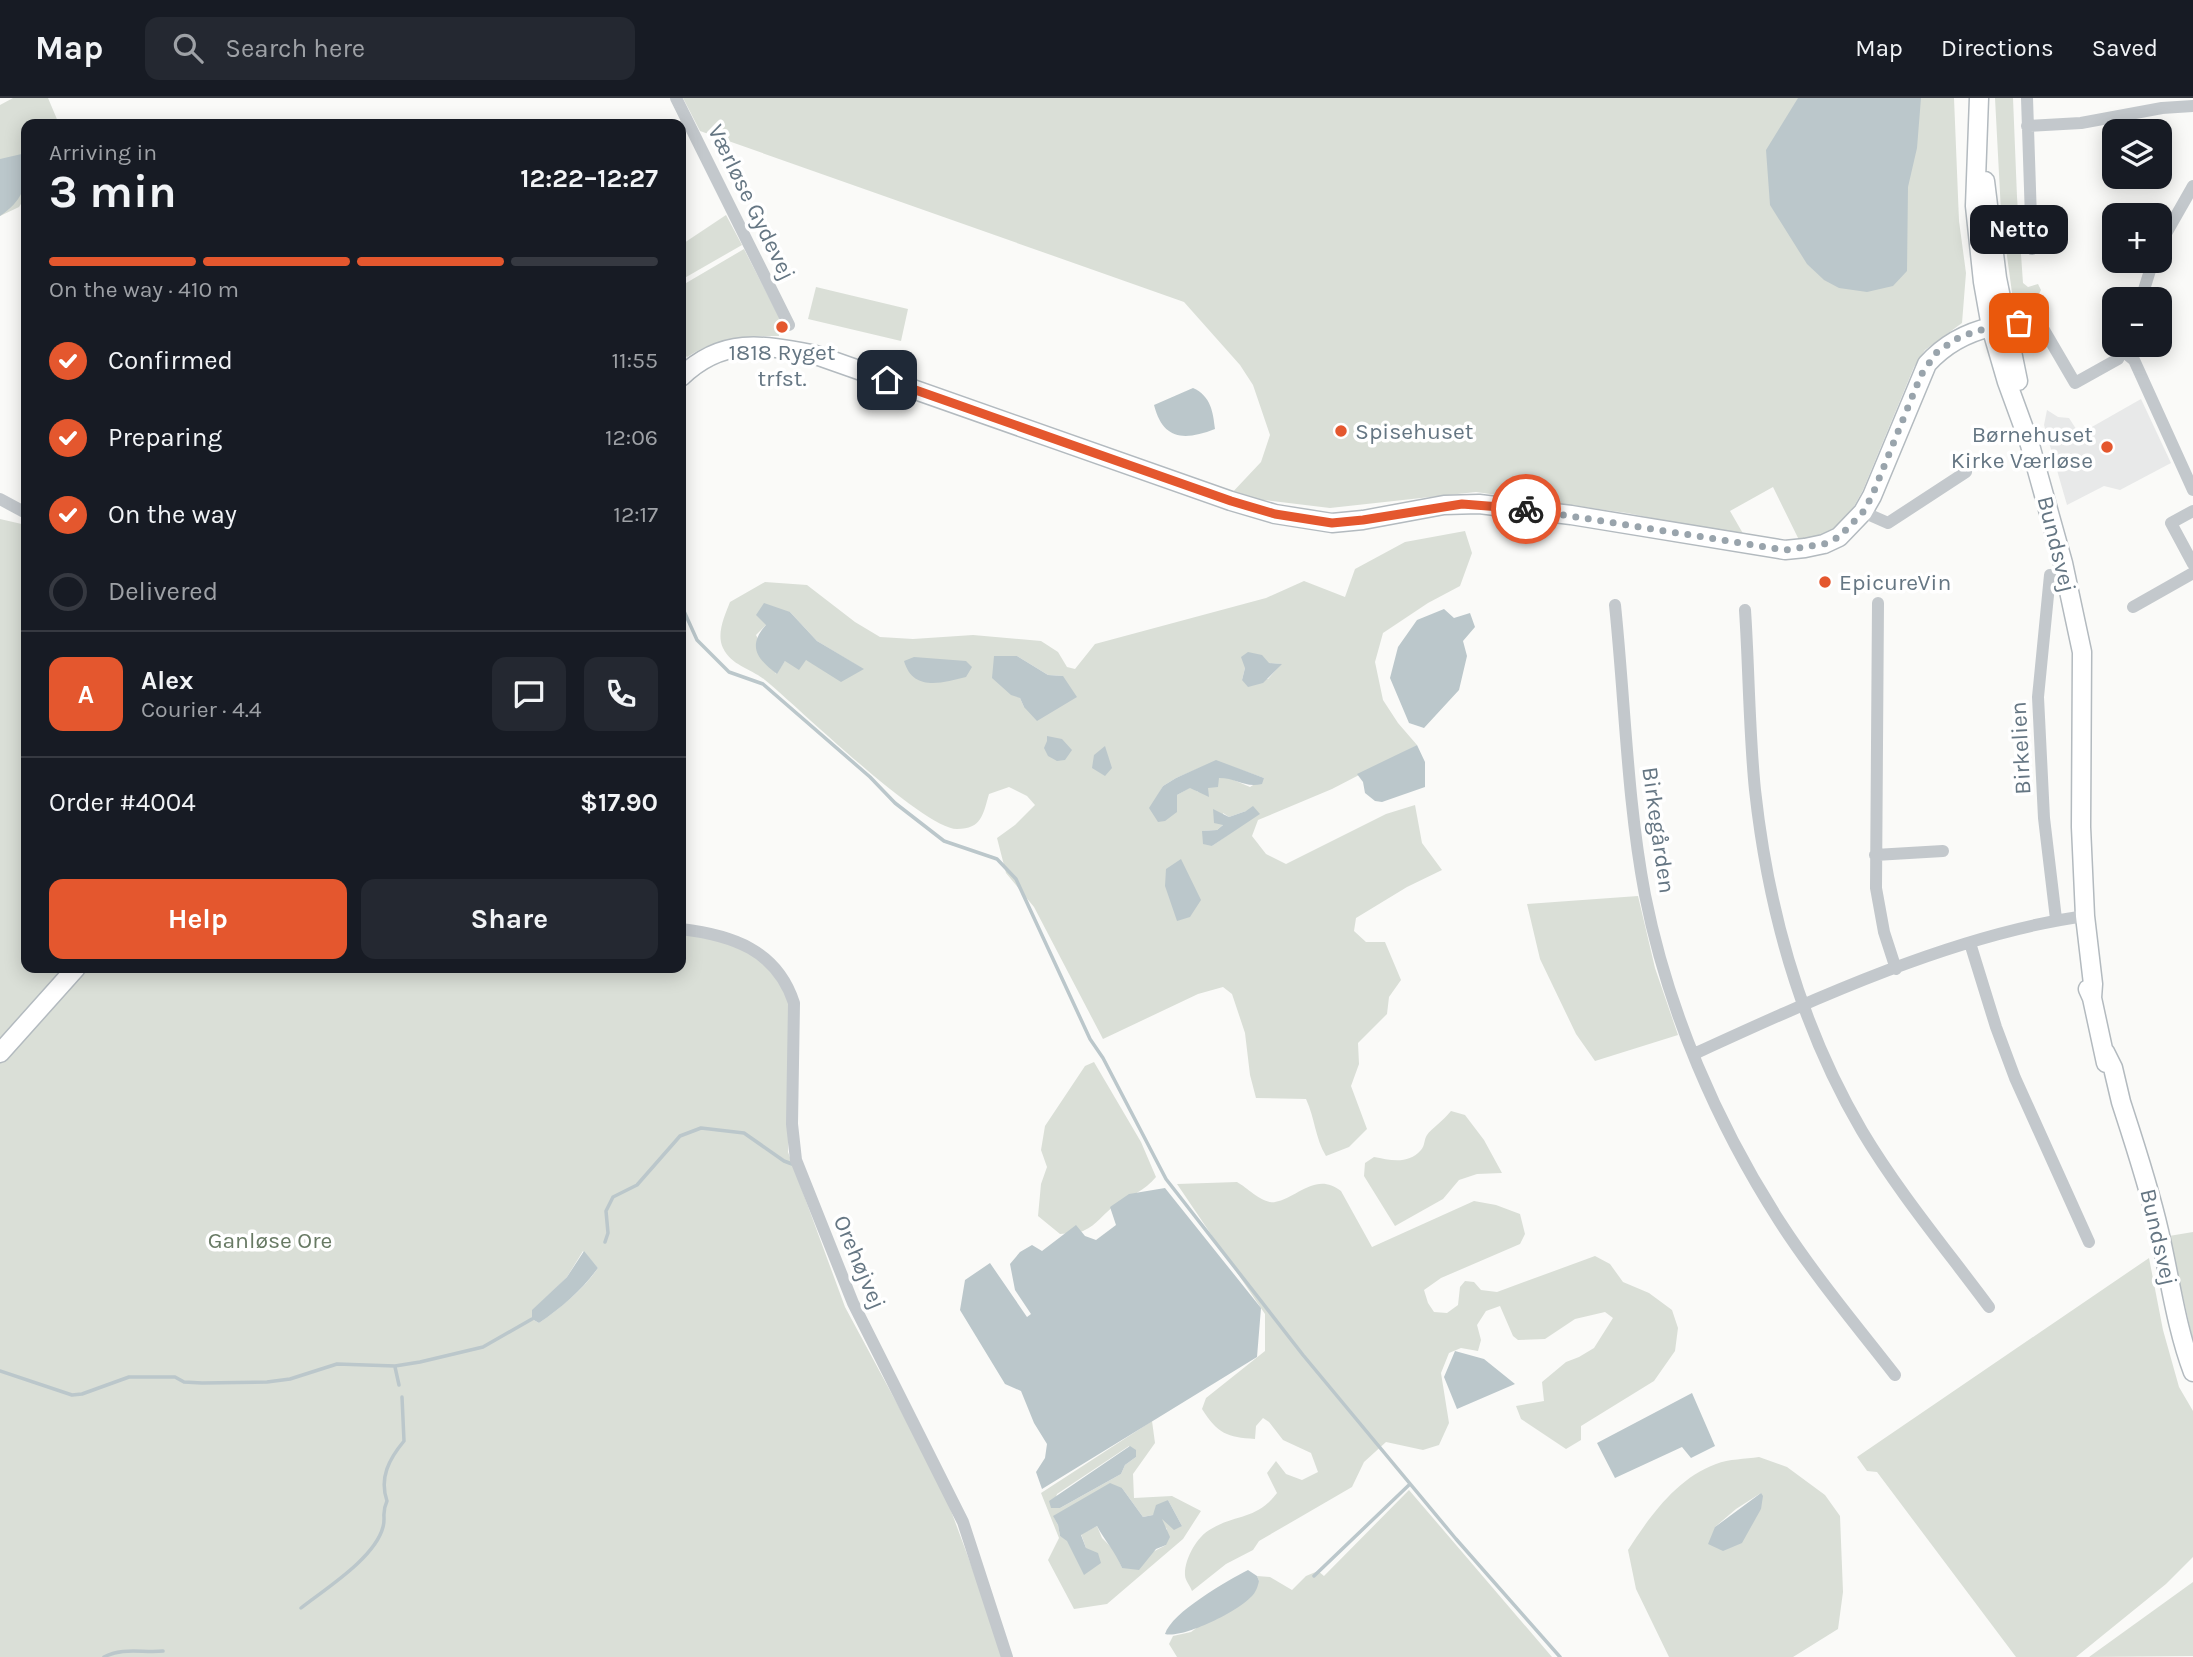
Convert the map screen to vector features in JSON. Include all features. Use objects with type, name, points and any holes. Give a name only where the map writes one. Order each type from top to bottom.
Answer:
[{"type":"street","name":"Værløse Gydevej","points":[[676,98],[789,325]]},
{"type":"street","points":[[2027,98],[2032,249]]},
{"type":"street","name":"Bundsvej","points":[[1979,106],[1999,326],[2063,563],[2082,652],[2081,827],[2073,879],[2093,984],[2092,998],[2107,1070],[2121,1102],[2155,1214],[2186,1354],[2193,1372]]},
{"type":"street","points":[[2027,126],[2081,123],[2162,108],[2193,106]]},
{"type":"street","points":[[2172,223],[2193,186]]},
{"type":"street","points":[[686,373],[704,358],[722,350],[743,346],[766,346],[816,355],[1231,501],[1275,514],[1332,523],[1444,505],[1479,504],[1600,519],[1785,550],[1824,544],[1839,537],[1863,512],[1927,364],[1936,353],[1956,339],[1999,326],[2030,323],[2044,330],[2075,383],[2119,357]]},
{"type":"street","points":[[2132,357],[2193,490]]},
{"type":"street","points":[[1863,512],[1888,523],[1966,472]]},
{"type":"street","points":[[0,499],[21,510]]},
{"type":"street","points":[[2193,511],[2171,523],[2193,565]]},
{"type":"street","points":[[2133,607],[2193,572]]},
{"type":"street","name":"Birkelien","points":[[2050,575],[2038,697],[2045,818],[2056,919]]},
{"type":"street","points":[[1878,603],[1876,888],[1884,932],[1896,969]]},
{"type":"street","name":"Birkegården","points":[[1615,605],[1628,761],[1643,883],[1662,964],[1694,1054],[1717,1109],[1746,1166],[1781,1223],[1824,1284],[1895,1375]]},
{"type":"street","points":[[1745,610],[1755,788],[1766,866],[1783,940],[1803,1005],[1826,1064],[1863,1132],[1901,1190],[1989,1307]]},
{"type":"street","points":[[1875,855],[1944,851]]},
{"type":"street","points":[[1694,1054],[1803,1005],[1896,969],[1970,943],[2056,919],[2080,916]]},
{"type":"street","name":"Orehøjvej","points":[[686,930],[710,932],[753,950],[781,973],[789,987],[794,1003],[792,1124],[796,1160],[853,1303],[963,1522],[1007,1657]]},
{"type":"street","points":[[1970,943],[2015,1077],[2089,1241]]},
{"type":"street","points":[[0,1053],[72,973]]},
{"type":"shaded area","points":[[1798,98],[1921,98],[1917,148],[1908,187],[1907,271],[1893,286],[1867,292],[1839,288],[1824,280],[1807,264],[1770,205],[1766,150]]},
{"type":"shaded area","points":[[21,154],[21,194],[0,216],[0,159]]},
{"type":"shaded area","points":[[1193,388],[1207,400],[1215,429],[1194,435],[1176,435],[1163,425],[1154,405]]},
{"type":"shaded area","name":"Børnehuset Kirke Værløse","points":[[2141,399],[2171,463],[2120,490],[2104,486],[2067,505],[2044,425],[2047,410],[2058,417],[2069,418],[2078,432],[2083,432]]},
{"type":"shaded area","points":[[764,603],[790,612],[817,641],[864,669],[841,682],[806,660],[799,670],[785,661],[777,674],[764,663],[757,652],[757,639],[766,625],[756,615]]},
{"type":"shaded area","points":[[1444,609],[1454,618],[1470,613],[1475,627],[1463,641],[1467,656],[1459,690],[1424,728],[1409,723],[1390,678],[1398,647],[1417,620]]},
{"type":"shaded area","points":[[1248,652],[1262,655],[1269,663],[1282,664],[1263,683],[1248,687],[1242,680],[1245,668],[1241,657]]},
{"type":"shaded area","points":[[994,656],[1017,656],[1048,675],[1063,676],[1077,697],[1037,721],[1024,707],[1020,698],[1011,695],[992,678]]},
{"type":"shaded area","points":[[914,657],[966,661],[972,667],[966,677],[929,683],[914,677],[908,671],[904,661]]},
{"type":"shaded area","points":[[1047,736],[1062,739],[1072,750],[1065,760],[1057,761],[1048,756],[1044,748]]},
{"type":"shaded area","points":[[1417,745],[1425,762],[1425,787],[1382,802],[1375,801],[1365,793],[1363,782],[1357,774]]},
{"type":"shaded area","points":[[1105,746],[1112,768],[1105,776],[1092,768],[1094,755]]},
{"type":"shaded area","points":[[1216,760],[1264,778],[1262,784],[1250,785],[1219,778],[1218,787],[1208,788],[1209,797],[1190,788],[1177,795],[1177,812],[1165,821],[1158,822],[1149,808],[1163,786]]},
{"type":"shaded area","points":[[1253,806],[1260,814],[1212,846],[1203,844],[1202,831],[1217,830],[1223,825],[1214,823],[1213,809],[1229,817]]},
{"type":"shaded area","points":[[1181,859],[1201,900],[1190,917],[1177,921],[1165,886],[1166,869]]},
{"type":"shaded area","points":[[1165,1188],[1261,1308],[1257,1357],[1042,1489],[1036,1472],[1045,1458],[1047,1444],[1034,1423],[1021,1391],[1005,1384],[960,1310],[965,1280],[990,1263],[1027,1317],[1031,1314],[1015,1290],[1010,1264],[1020,1252],[1032,1245],[1042,1251],[1076,1225],[1085,1236],[1096,1240],[1116,1225],[1110,1207],[1129,1194]]},
{"type":"shaded area","points":[[584,1251],[598,1268],[592,1276],[539,1323],[532,1319],[532,1310],[567,1277]]},
{"type":"shaded area","points":[[1455,1351],[1484,1359],[1515,1384],[1457,1409],[1444,1377]]},
{"type":"shaded area","points":[[1692,1393],[1715,1446],[1691,1458],[1682,1447],[1615,1478],[1597,1443]]},
{"type":"shaded area","points":[[1130,1446],[1136,1450],[1136,1457],[1125,1465],[1121,1474],[1060,1508],[1051,1508],[1049,1501]]},
{"type":"shaded area","points":[[1110,1483],[1122,1488],[1143,1517],[1153,1515],[1156,1505],[1168,1500],[1182,1526],[1174,1530],[1162,1519],[1170,1537],[1166,1545],[1156,1549],[1139,1570],[1122,1568],[1097,1526],[1081,1535],[1086,1548],[1098,1553],[1101,1563],[1084,1575],[1067,1541],[1060,1536],[1053,1516]]},
{"type":"shaded area","points":[[1761,1493],[1761,1509],[1742,1543],[1723,1551],[1708,1544],[1715,1527]]},
{"type":"shaded area","points":[[1248,1570],[1257,1576],[1259,1581],[1255,1592],[1240,1606],[1214,1621],[1186,1632],[1165,1634],[1178,1616],[1189,1607]]},
{"type":"green space","points":[[13,98],[48,98],[57,119],[21,119],[21,204],[0,216],[0,105]]},
{"type":"green space","points":[[683,98],[1954,98],[1959,221],[1966,273],[1962,323],[1925,350],[1914,367],[1863,490],[1846,521],[1824,536],[1800,542],[1773,487],[1730,511],[1745,537],[1627,513],[1476,492],[1330,508],[1229,496],[1261,462],[1270,435],[1253,385],[1240,365],[1184,302],[700,131]]},
{"type":"green space","points":[[1995,98],[2013,98],[2023,283],[2028,287],[2038,284],[2041,290],[2036,300],[2013,300],[2001,212]]},
{"type":"green space","points":[[726,215],[742,245],[686,277],[686,242]]},
{"type":"green space","points":[[744,249],[779,317],[779,336],[732,339],[687,357],[686,283]]},
{"type":"green space","points":[[816,287],[908,309],[901,341],[808,319]]},
{"type":"green space","name":"Ganløse Ore","points":[[0,519],[21,524],[21,973],[686,973],[686,933],[709,936],[762,956],[792,1003],[788,1152],[845,1307],[943,1489],[1005,1657],[0,1657]],"holes":[[[583,1251],[598,1268],[579,1291],[539,1323],[532,1319],[533,1310],[567,1277]]]},
{"type":"green space","points":[[1465,531],[1472,553],[1460,586],[1428,603],[1383,633],[1375,662],[1383,700],[1417,745],[1332,789],[1258,820],[1252,836],[1266,854],[1286,864],[1386,814],[1415,805],[1422,843],[1442,870],[1407,887],[1356,918],[1354,931],[1366,942],[1385,942],[1401,980],[1389,997],[1387,1014],[1358,1043],[1359,1064],[1351,1086],[1367,1129],[1349,1147],[1326,1156],[1306,1099],[1256,1098],[1245,1033],[1232,994],[1223,987],[1198,994],[1103,1039],[1034,907],[1006,873],[997,838],[1035,805],[1027,796],[1009,787],[989,794],[980,819],[972,826],[957,829],[940,824],[890,789],[765,680],[731,659],[723,648],[720,637],[730,602],[765,582],[807,585],[855,622],[880,637],[913,639],[973,635],[1041,641],[1058,652],[1067,667],[1075,669],[1095,644],[1266,598],[1304,581],[1345,597],[1355,569],[1405,542]],"holes":[[[790,612],[817,641],[863,669],[806,660],[785,661],[776,674],[756,635],[766,625]],[[1017,656],[1048,675],[1063,676],[1024,707],[1020,698]],[[1269,663],[1281,664],[1268,679],[1242,680],[1245,668]],[[1216,761],[1264,778],[1250,787],[1229,778],[1219,778],[1198,792],[1191,787],[1177,795],[1175,803],[1154,802],[1163,786]],[[1246,811],[1259,813],[1212,846],[1203,831],[1217,830],[1224,824],[1223,813],[1229,817]]]},
{"type":"green space","points":[[1638,896],[1655,968],[1678,1035],[1595,1061],[1576,1034],[1540,959],[1527,904]]},
{"type":"green space","points":[[1094,1062],[1141,1142],[1156,1177],[1142,1190],[1114,1206],[1088,1229],[1078,1233],[1060,1234],[1038,1216],[1041,1184],[1047,1167],[1041,1150],[1045,1126],[1085,1066]]},
{"type":"green space","points":[[1451,1111],[1465,1115],[1484,1140],[1502,1173],[1477,1174],[1459,1180],[1443,1199],[1395,1226],[1364,1176],[1365,1163],[1374,1157],[1405,1160],[1416,1155],[1429,1133]]},
{"type":"green space","points":[[1237,1182],[1270,1202],[1283,1200],[1315,1185],[1332,1186],[1341,1191],[1372,1247],[1474,1201],[1496,1205],[1520,1214],[1525,1234],[1520,1244],[1441,1278],[1424,1290],[1434,1312],[1447,1313],[1458,1305],[1460,1287],[1465,1281],[1474,1282],[1481,1290],[1497,1292],[1595,1256],[1610,1264],[1623,1282],[1649,1293],[1672,1310],[1678,1328],[1675,1351],[1654,1381],[1581,1426],[1581,1440],[1566,1449],[1521,1419],[1516,1406],[1544,1401],[1542,1382],[1566,1362],[1594,1348],[1613,1318],[1605,1312],[1575,1319],[1545,1339],[1518,1340],[1513,1336],[1500,1306],[1486,1311],[1477,1325],[1481,1340],[1478,1351],[1461,1348],[1449,1353],[1441,1373],[1449,1423],[1439,1445],[1423,1450],[1386,1442],[1364,1462],[1352,1487],[1259,1541],[1253,1550],[1226,1564],[1192,1591],[1185,1569],[1196,1543],[1211,1529],[1254,1512],[1269,1502],[1277,1493],[1267,1473],[1276,1461],[1286,1474],[1302,1480],[1318,1472],[1311,1453],[1283,1440],[1263,1418],[1256,1426],[1255,1439],[1237,1437],[1218,1429],[1202,1409],[1206,1398],[1265,1351],[1265,1314],[1177,1184]]},
{"type":"green space","points":[[2193,1232],[2193,1340],[2169,1236]]},
{"type":"green space","points":[[2149,1258],[2163,1330],[2179,1387],[2193,1411],[2193,1557],[2166,1584],[2076,1657],[2016,1657],[1877,1472],[1867,1471],[1857,1457]]},
{"type":"green space","points":[[1152,1421],[1155,1443],[1133,1474],[1134,1498],[1172,1496],[1201,1511],[1183,1539],[1107,1604],[1074,1609],[1048,1560],[1059,1538],[1041,1493]],"holes":[[[1129,1446],[1136,1457],[1125,1465],[1121,1474],[1060,1508],[1052,1508],[1057,1494]],[[1122,1488],[1143,1517],[1153,1515],[1168,1500],[1182,1526],[1162,1518],[1161,1522],[1167,1529],[1166,1545],[1122,1568],[1115,1551],[1102,1538],[1097,1526],[1081,1534],[1086,1548],[1060,1536],[1054,1517]]]},
{"type":"green space","points":[[1759,1457],[1787,1467],[1825,1495],[1840,1516],[1843,1592],[1838,1629],[1793,1657],[1669,1657],[1636,1589],[1628,1550],[1655,1512],[1689,1479],[1721,1462]],"holes":[[[1761,1493],[1761,1509],[1715,1527]]]},
{"type":"green space","points":[[1409,1490],[1552,1657],[1177,1657],[1169,1644],[1173,1636],[1191,1632],[1259,1581],[1257,1576],[1270,1577],[1292,1590],[1306,1576],[1318,1571],[1324,1576]]},
{"type":"green space","points":[[2193,1582],[2193,1656],[2089,1657]]},
{"type":"waterway","points":[[686,616],[697,640],[729,672],[763,684],[870,777],[895,803],[944,841],[997,859],[1016,879],[1090,1039],[1103,1058],[1166,1179],[1303,1355],[1456,1539],[1560,1657]]},
{"type":"waterway","points":[[605,1242],[608,1233],[606,1211],[613,1197],[637,1185],[680,1136],[701,1128],[744,1133],[792,1164]]},
{"type":"waterway","points":[[0,1371],[72,1395],[129,1377],[175,1377],[184,1382],[202,1383],[267,1382],[290,1379],[337,1364],[395,1366],[420,1362],[483,1347],[532,1319]]},
{"type":"waterway","points":[[395,1367],[399,1385]]},
{"type":"waterway","points":[[301,1608],[348,1572],[378,1539],[387,1501],[384,1484],[387,1469],[404,1441],[402,1397]]},
{"type":"waterway","points":[[1314,1576],[1410,1484]]},
{"type":"waterway","points":[[104,1657],[125,1651],[163,1651]]},
{"type":"way so far","points":[[1526,509],[1785,550],[1824,544],[1839,537],[1866,507],[1921,375],[1936,353],[1956,339],[1976,331],[2019,323]]},
{"type":"place","name":"Netto","points":[[2019,323]]},
{"type":"place","name":"1818 Ryget trfst.","points":[[782,327]]},
{"type":"place","name":"Spisehuset","points":[[1341,431]]},
{"type":"place","name":"Børnehuset Kirke Værløse","points":[[2107,447]]},
{"type":"place","name":"EpicureVin","points":[[1825,582]]},
{"type":"route","points":[[887,380],[1275,514],[1332,523],[1444,505],[1479,504],[1526,509]]}]
